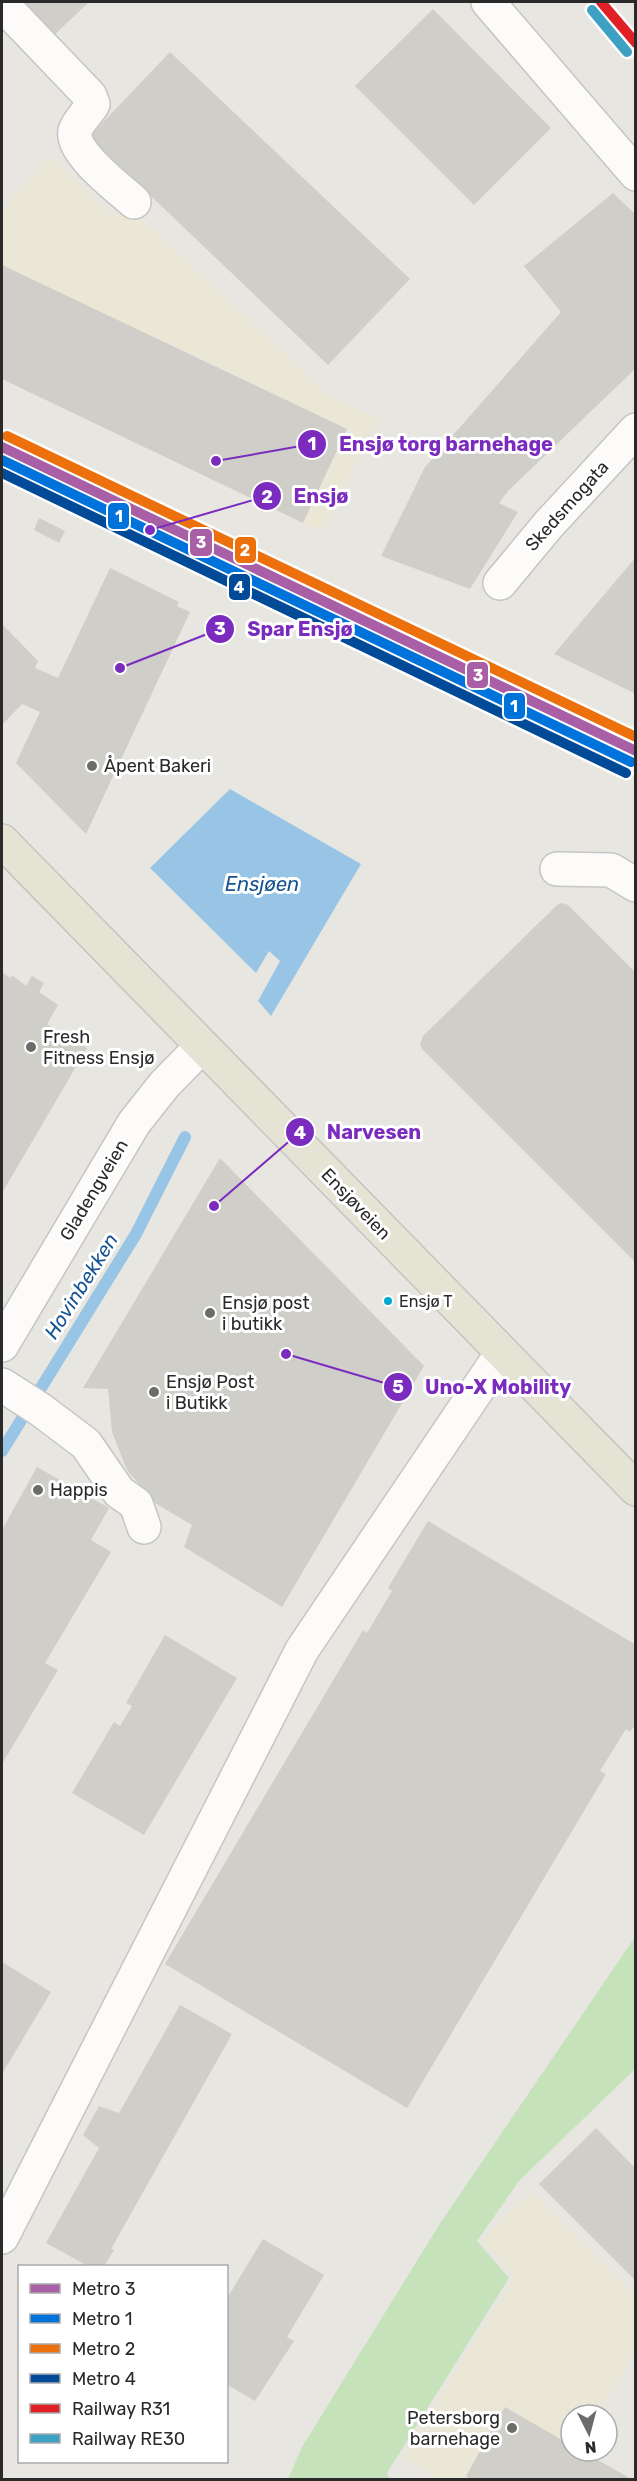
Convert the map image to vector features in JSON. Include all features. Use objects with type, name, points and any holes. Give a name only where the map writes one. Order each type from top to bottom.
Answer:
[{"type":"main road","name":"Ensjøveien","points":[[2,841],[636,1489]]},
{"type":"street","points":[[488,2],[636,174]]},
{"type":"street","points":[[2,4],[90,96],[93,104],[75,132],[75,139],[81,151],[95,167],[134,202]]},
{"type":"street","name":"Skedsmogata","points":[[500,583],[549,524],[636,430]]},
{"type":"street","points":[[557,869],[611,870],[636,885]]},
{"type":"street","name":"Gladengveien","points":[[2,1345],[134,1123],[164,1085],[202,1046]]},
{"type":"street","points":[[2,2237],[302,1650],[502,1353]]},
{"type":"street","points":[[21,1397],[86,1444],[119,1492],[136,1504],[144,1527]]},
{"type":"shaded area","points":[[50,157],[111,215],[131,210],[327,394],[378,418],[322,532],[303,523],[347,429],[2,265],[2,211]]},
{"type":"shaded area","points":[[531,2192],[635,2296],[635,2351],[605,2403],[559,2403],[559,2438],[506,2407],[463,2479],[440,2479],[402,2458],[515,2276],[481,2241]]},
{"type":"green space","points":[[635,1937],[635,2069],[519,2181],[477,2241],[509,2278],[387,2473],[389,2479],[288,2479],[302,2447],[441,2222]]},
{"type":"water","name":"Ensjøen","points":[[230,789],[361,864],[271,1016],[258,1001],[280,961],[269,951],[256,973],[150,868]]},
{"type":"building","points":[[17,2],[89,2],[52,37]]},
{"type":"building","points":[[433,9],[551,128],[474,205],[355,86]]},
{"type":"building","points":[[170,52],[410,279],[328,365],[89,137]]},
{"type":"building","points":[[613,193],[636,215],[636,368],[508,491],[499,503],[518,512],[470,589],[381,556],[425,467],[561,312],[524,266]]},
{"type":"building","points":[[2,265],[347,429],[303,523],[2,379]]},
{"type":"building","points":[[39,518],[65,531],[59,543],[34,530]]},
{"type":"building","points":[[636,557],[636,694],[554,654]]},
{"type":"building","points":[[110,568],[179,602],[177,606],[190,612],[86,834],[16,763],[40,712],[22,704],[2,725],[2,624],[38,661],[35,668],[58,678]]},
{"type":"building","points":[[562,903],[568,905],[636,973],[636,1263],[422,1049],[420,1044],[423,1036],[557,905]]},
{"type":"building","points":[[2,972],[10,978],[12,975],[26,986],[32,976],[44,983],[39,992],[58,1005],[47,1024],[87,1048],[2,1193]]},
{"type":"building","points":[[220,1158],[424,1366],[282,1607],[184,1547],[192,1525],[155,1503],[127,1470],[112,1432],[108,1389],[83,1388]]},
{"type":"building","points":[[37,1467],[109,1508],[91,1540],[111,1552],[45,1663],[58,1670],[2,1764],[2,1530]]},
{"type":"building","points":[[428,1521],[636,1645],[636,1724],[630,1732],[626,1729],[600,1771],[606,1774],[407,2108],[165,1964],[363,1630],[367,1633],[392,1591],[388,1588]]},
{"type":"building","points":[[165,1635],[237,1678],[144,1835],[72,1793],[114,1722],[120,1726],[132,1706],[126,1703]]},
{"type":"building","points":[[2,1962],[51,1992],[2,2074]]},
{"type":"building","points":[[180,2005],[232,2034],[111,2249],[114,2250],[105,2265],[86,2265],[46,2243],[99,2148],[83,2135],[99,2106],[119,2113]]},
{"type":"building","points":[[596,2128],[636,2169],[636,2281],[539,2184]]},
{"type":"building","points":[[263,2239],[324,2275],[287,2337],[294,2341],[255,2401],[228,2385],[229,2295]]},
{"type":"building","points":[[505,2407],[559,2438],[559,2463],[603,2463],[633,2480],[472,2480],[466,2476]]},
{"type":"waterway","name":"Hovinbekken","points":[[2,1451],[136,1234],[185,1137]]},
{"type":"metro line","name":"2","points":[[7,436],[636,737]]},
{"type":"metro line","name":"3","points":[[2,447],[636,751]]},
{"type":"metro line","name":"1","points":[[2,460],[631,762]]},
{"type":"metro line","name":"4","points":[[2,473],[626,773]]},
{"type":"rail line","name":"R31","points":[[601,2],[636,43]]},
{"type":"rail line","name":"RE30","points":[[592,10],[627,52]]},
{"type":"place","name":"Ensjø torg barnehage","points":[[216,461]]},
{"type":"place","name":"Ensjø","points":[[150,530]]},
{"type":"place","name":"Spar Ensjø","points":[[120,668]]},
{"type":"place","name":"Åpent Bakeri","points":[[92,766]]},
{"type":"place","name":"Fresh Fitness Ensjø","points":[[31,1047]]},
{"type":"place","name":"Narvesen","points":[[214,1206]]},
{"type":"place","name":"Ensjø T","points":[[388,1301]]},
{"type":"place","name":"Ensjø post i butikk","points":[[210,1313]]},
{"type":"place","name":"Uno-X Mobility","points":[[286,1354]]},
{"type":"place","name":"Ensjø Post i Butikk","points":[[154,1392]]},
{"type":"place","name":"Happis","points":[[38,1490]]},
{"type":"place","name":"Petersborg barnehage","points":[[512,2428]]}]
